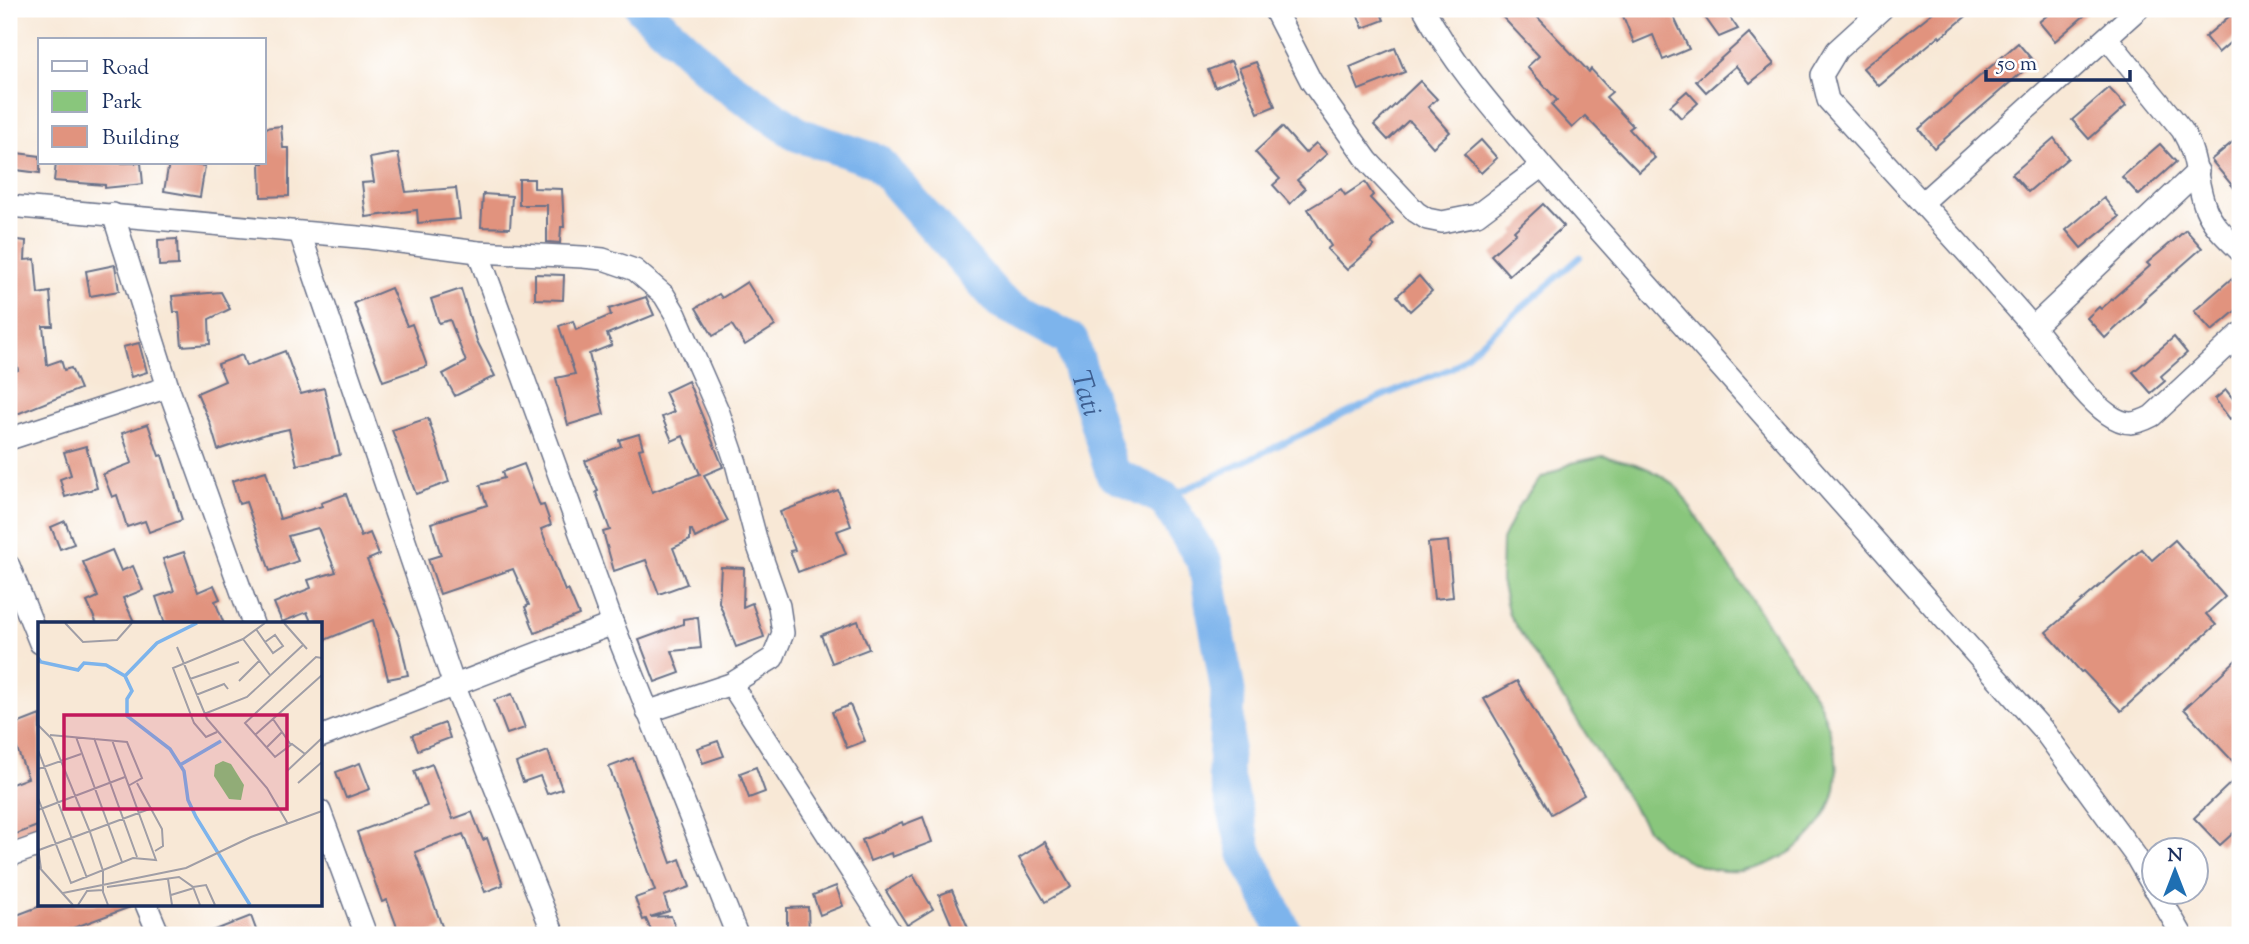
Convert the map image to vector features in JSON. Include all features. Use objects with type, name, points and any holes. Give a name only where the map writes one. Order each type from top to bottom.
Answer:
[{"type":"street","points":[[1273,9],[1311,81],[1368,161],[1416,212],[1427,219],[1442,222],[1477,215],[1542,166]]},
{"type":"street","points":[[1424,9],[1462,70],[1542,166],[2044,731],[2140,864]]},
{"type":"street","points":[[1882,9],[1837,50],[1822,75],[1828,100],[2033,327],[2107,414],[2123,422],[2138,424],[2152,416],[2240,334]]},
{"type":"street","points":[[1922,203],[2138,9]]},
{"type":"street","points":[[2107,38],[2182,130],[2191,145],[2206,208],[2215,226],[2240,251]]},
{"type":"street","points":[[2033,327],[2199,171]]},
{"type":"street","points":[[9,206],[369,238],[478,252],[583,257],[620,264],[635,270],[664,295],[676,315],[719,413],[783,621],[783,634],[773,657],[731,684],[647,712]]},
{"type":"street","points":[[113,214],[169,387],[252,622]]},
{"type":"street","points":[[300,233],[454,685],[554,935]]},
{"type":"street","points":[[478,252],[613,624],[737,935]]},
{"type":"street","points":[[9,439],[169,387]]},
{"type":"street","points":[[9,566],[38,638]]},
{"type":"street","points":[[322,736],[613,624]]},
{"type":"street","points":[[731,684],[886,934]]},
{"type":"street","points":[[322,816],[366,935]]},
{"type":"street","points":[[9,856],[38,846]]},
{"type":"street","points":[[147,906],[159,935]]},
{"type":"street","points":[[2165,906],[2182,935]]},
{"type":"green space","points":[[1603,456],[1642,466],[1677,487],[1818,700],[1835,755],[1835,789],[1819,824],[1791,852],[1774,862],[1736,871],[1717,870],[1691,862],[1662,845],[1648,830],[1509,615],[1501,581],[1502,540],[1519,505],[1540,479],[1572,463]]},
{"type":"building","points":[[1355,9],[1379,9],[1384,20],[1363,28]]},
{"type":"building","points":[[1495,9],[1530,9],[1589,72],[1591,69],[1612,92],[1606,97],[1633,126],[1629,129],[1655,158],[1639,172],[1585,116],[1572,128],[1551,105],[1557,100],[1527,67],[1539,56]]},
{"type":"building","points":[[1641,9],[1670,9],[1689,49],[1663,60],[1653,35],[1634,43],[1623,16]]},
{"type":"building","points":[[1699,9],[1724,9],[1738,29],[1719,37]]},
{"type":"building","points":[[1937,9],[1975,9],[1879,86],[1863,68]]},
{"type":"building","points":[[2055,9],[2092,9],[2055,41],[2039,22]]},
{"type":"building","points":[[2231,15],[2240,25],[2240,34],[2218,53],[2205,37]]},
{"type":"building","points":[[1749,33],[1774,64],[1750,83],[1736,66],[1706,92],[1696,81]]},
{"type":"building","points":[[2018,43],[2034,62],[1934,148],[1919,129]]},
{"type":"building","points":[[1395,48],[1405,72],[1359,90],[1350,67]]},
{"type":"building","points":[[1231,61],[1238,77],[1215,87],[1208,70]]},
{"type":"building","points":[[1256,62],[1275,106],[1258,113],[1239,68]]},
{"type":"building","points":[[1420,81],[1437,99],[1428,107],[1450,132],[1433,147],[1411,122],[1408,121],[1388,140],[1374,125]]},
{"type":"building","points":[[2109,88],[2126,106],[2089,139],[2072,120]]},
{"type":"building","points":[[1687,91],[1698,103],[1681,118],[1670,106]]},
{"type":"building","points":[[281,126],[283,148],[289,148],[289,196],[261,197],[260,164],[266,164],[266,128]]},
{"type":"building","points":[[1282,127],[1305,153],[1316,143],[1327,154],[1297,180],[1305,189],[1290,204],[1273,185],[1280,179],[1255,152]]},
{"type":"building","points":[[2240,136],[2240,195],[2211,160]]},
{"type":"building","points":[[2054,138],[2068,158],[2028,192],[2012,174]]},
{"type":"building","points":[[1481,140],[1497,158],[1481,173],[1464,155]]},
{"type":"building","points":[[2160,144],[2176,162],[2139,195],[2122,177]]},
{"type":"building","points":[[9,152],[38,156],[40,173],[9,169]]},
{"type":"building","points":[[398,153],[406,192],[456,188],[460,219],[418,223],[417,210],[366,217],[362,183],[374,182],[370,158]]},
{"type":"building","points":[[56,164],[141,164],[143,184],[105,188],[105,185],[54,181]]},
{"type":"building","points":[[169,164],[205,166],[200,197],[164,191]]},
{"type":"building","points":[[519,179],[534,179],[534,188],[562,189],[564,227],[561,227],[560,243],[547,242],[547,205],[519,205]]},
{"type":"building","points":[[1365,182],[1373,195],[1370,198],[1393,223],[1371,243],[1374,246],[1347,270],[1327,249],[1331,246],[1308,209],[1341,189],[1345,195]]},
{"type":"building","points":[[483,194],[512,196],[510,228],[481,227]]},
{"type":"building","points":[[2104,198],[2119,217],[2081,248],[2066,230]]},
{"type":"building","points":[[1543,204],[1564,226],[1509,275],[1491,255]]},
{"type":"building","points":[[2186,230],[2202,248],[2105,338],[2087,318],[2150,266],[2147,263]]},
{"type":"building","points":[[9,239],[26,241],[25,260],[35,259],[38,294],[50,292],[53,326],[43,326],[47,365],[61,360],[64,370],[71,368],[80,389],[12,416],[9,408],[9,374],[18,370],[9,334],[9,322],[13,321]]},
{"type":"building","points":[[177,239],[178,265],[159,266],[158,240]]},
{"type":"building","points":[[115,265],[119,291],[90,296],[86,271]]},
{"type":"building","points":[[535,274],[564,275],[563,300],[535,299]]},
{"type":"building","points":[[1419,276],[1432,291],[1410,311],[1397,296]]},
{"type":"building","points":[[2231,279],[2240,290],[2240,307],[2212,331],[2194,311]]},
{"type":"building","points":[[747,282],[775,326],[745,345],[732,325],[713,336],[696,308],[719,294],[722,298]]},
{"type":"building","points":[[391,288],[407,326],[412,324],[427,366],[383,381],[354,303]]},
{"type":"building","points":[[461,289],[477,341],[495,376],[455,396],[443,374],[466,362],[450,320],[439,323],[431,299]]},
{"type":"building","points":[[221,292],[230,309],[209,319],[210,344],[182,346],[179,312],[174,312],[172,296]]},
{"type":"building","points":[[646,297],[654,315],[607,334],[612,345],[589,354],[604,414],[568,425],[556,378],[575,374],[559,326],[573,321],[576,330],[611,315],[609,309]]},
{"type":"building","points":[[2174,337],[2187,353],[2161,376],[2165,381],[2151,393],[2133,372]]},
{"type":"building","points":[[139,343],[147,372],[131,377],[123,347]]},
{"type":"building","points":[[285,351],[301,394],[324,388],[340,455],[297,465],[289,429],[218,450],[197,393],[225,381],[218,364],[242,355],[246,366]]},
{"type":"building","points":[[688,381],[723,467],[704,475],[728,521],[695,538],[690,530],[690,540],[673,548],[687,584],[659,594],[646,560],[614,571],[603,532],[610,530],[585,461],[621,446],[619,440],[639,434],[643,448],[639,449],[652,492],[700,474],[683,436],[672,441],[662,417],[674,412],[665,392]]},
{"type":"building","points":[[2226,390],[2240,407],[2240,411],[2230,419],[2215,399]]},
{"type":"building","points":[[428,418],[449,482],[416,494],[392,430]]},
{"type":"building","points":[[148,424],[159,456],[162,455],[182,520],[149,532],[145,521],[127,527],[117,495],[112,497],[103,474],[132,463],[122,433]]},
{"type":"building","points":[[86,446],[97,488],[65,497],[60,479],[71,475],[64,452]]},
{"type":"building","points":[[524,464],[540,506],[544,505],[551,525],[541,529],[565,591],[568,589],[579,615],[535,633],[525,607],[529,605],[513,569],[440,594],[428,559],[441,555],[431,523],[487,505],[480,485],[504,478],[502,472]]},
{"type":"building","points":[[266,471],[280,519],[322,506],[321,503],[346,494],[361,537],[370,533],[379,555],[367,560],[400,639],[408,675],[388,679],[373,620],[322,641],[322,622],[311,622],[307,612],[282,622],[274,603],[311,588],[308,580],[336,572],[318,528],[288,536],[298,561],[270,571],[246,502],[239,504],[232,481]]},
{"type":"building","points":[[838,490],[851,526],[837,531],[846,554],[798,572],[790,551],[795,550],[780,512]]},
{"type":"building","points":[[65,521],[74,544],[60,549],[51,527]]},
{"type":"building","points":[[2175,540],[2225,597],[2206,614],[2216,625],[2121,711],[2083,671],[2081,672],[2046,632],[2142,549],[2152,560]]},
{"type":"building","points":[[1448,541],[1453,597],[1434,599],[1428,543]]},
{"type":"building","points":[[112,550],[121,571],[133,566],[143,590],[123,598],[134,622],[96,622],[87,602],[98,597],[83,562]]},
{"type":"building","points":[[184,552],[198,592],[214,585],[220,599],[215,601],[223,622],[164,622],[156,597],[174,591],[163,559]]},
{"type":"building","points":[[721,567],[744,568],[743,607],[752,603],[764,637],[736,647],[719,602]]},
{"type":"building","points":[[698,617],[701,648],[672,651],[680,673],[655,682],[639,640],[683,624],[683,619]]},
{"type":"building","points":[[858,621],[869,649],[832,663],[821,635]]},
{"type":"building","points":[[2240,656],[2240,769],[2184,709]]},
{"type":"building","points":[[1517,681],[1584,795],[1551,814],[1484,699]]},
{"type":"building","points":[[512,694],[525,728],[507,734],[494,700]]},
{"type":"building","points":[[850,705],[865,741],[847,748],[832,712]]},
{"type":"building","points":[[38,716],[38,826],[14,835],[9,821],[9,785],[28,778],[9,727]]},
{"type":"building","points":[[445,723],[450,738],[418,750],[412,735]]},
{"type":"building","points":[[718,741],[724,756],[703,763],[697,748]]},
{"type":"building","points":[[548,751],[562,789],[547,794],[540,776],[523,782],[516,763]]},
{"type":"building","points":[[633,758],[671,863],[680,859],[690,887],[664,896],[669,911],[650,917],[671,916],[678,935],[653,935],[646,919],[643,920],[635,898],[655,891],[609,767]]},
{"type":"building","points":[[360,763],[370,789],[346,798],[336,772]]},
{"type":"building","points":[[432,764],[453,819],[472,812],[483,840],[487,838],[503,885],[485,892],[463,834],[415,852],[443,929],[427,935],[400,935],[387,900],[382,902],[357,832],[427,806],[414,771]]},
{"type":"building","points":[[756,767],[765,792],[749,798],[740,773]]},
{"type":"building","points":[[2240,774],[2240,827],[2220,845],[2194,818]]},
{"type":"building","points":[[923,817],[932,842],[892,857],[891,853],[870,861],[862,840],[902,822],[903,825]]},
{"type":"building","points":[[1045,842],[1071,887],[1045,902],[1019,858]]},
{"type":"building","points":[[913,875],[933,909],[907,925],[886,891]]},
{"type":"building","points":[[836,886],[843,906],[820,915],[813,895]]},
{"type":"building","points":[[952,890],[971,935],[956,935],[939,895]]},
{"type":"building","points":[[41,906],[133,906],[54,935],[9,935],[9,918]]},
{"type":"building","points":[[808,907],[809,935],[787,935],[787,908]]},
{"type":"building","points":[[251,916],[258,935],[205,935],[205,934]]},
{"type":"waterway","name":"Tati","points":[[643,9],[721,81],[799,135],[877,161],[1000,301],[1071,340],[1113,474],[1165,499],[1205,563],[1228,691],[1225,773],[1246,854],[1286,935]]},
{"type":"waterway","points":[[1165,499],[1383,396],[1452,368],[1580,257]]}]
